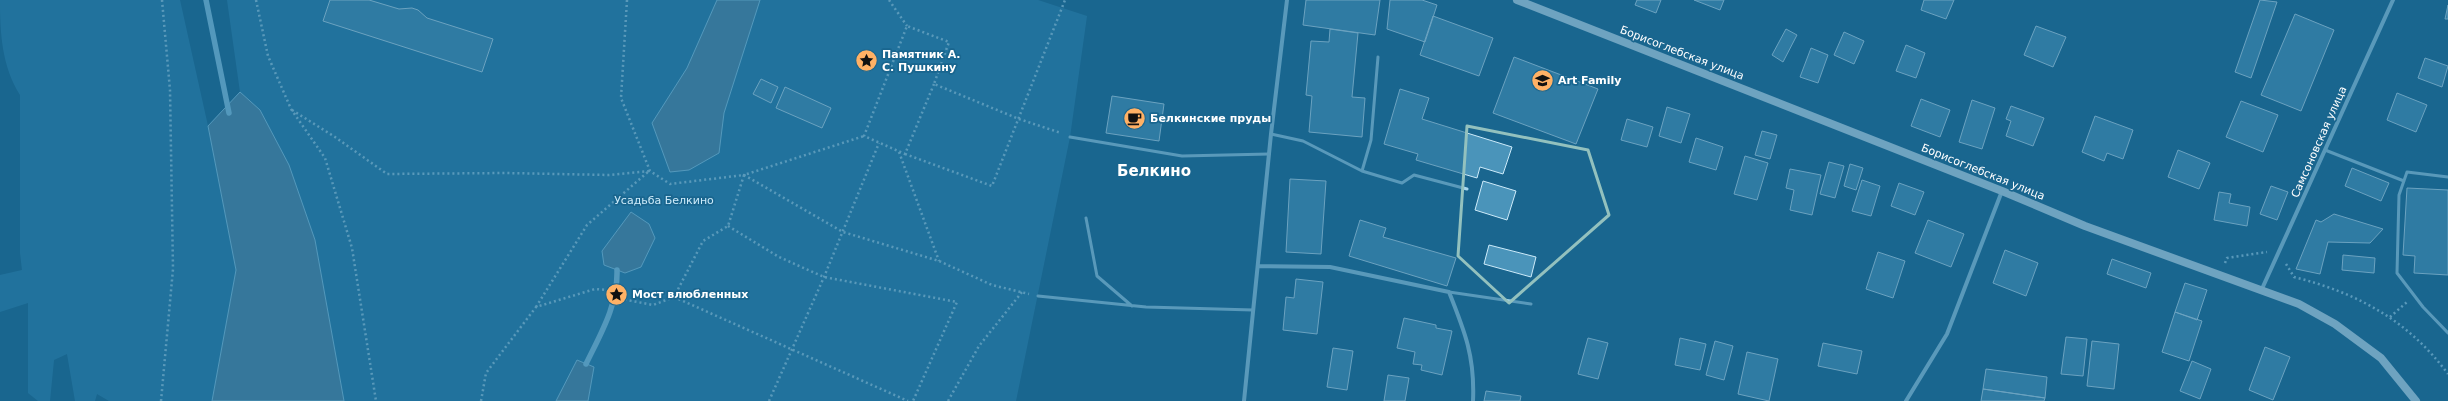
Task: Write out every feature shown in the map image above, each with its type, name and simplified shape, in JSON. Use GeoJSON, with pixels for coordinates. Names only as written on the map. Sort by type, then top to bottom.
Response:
{"type":"FeatureCollection","features":[{"type":"Feature","properties":{"kind":"street"},"geometry":{"type":"LineString","coordinates":[[1244,401],[1271,134],[1287,0]]}},
{"type":"Feature","properties":{"kind":"street","name":"Борисоглебская улица"},"geometry":{"type":"LineString","coordinates":[[1517,0],[2002,191],[2085,226],[2299,304],[2335,324],[2380,358],[2394,372],[2416,401]]}},
{"type":"Feature","properties":{"kind":"street","name":"Самсоновская улица"},"geometry":{"type":"LineString","coordinates":[[2260,291],[2279,253],[2392,0]]}},
{"type":"Feature","properties":{"kind":"street"},"geometry":{"type":"LineString","coordinates":[[1906,401],[1947,334],[2002,191]]}},
{"type":"Feature","properties":{"kind":"street"},"geometry":{"type":"LineString","coordinates":[[1258,266],[1330,267],[1449,292],[1468,341],[1474,379],[1473,401]]}},
{"type":"Feature","properties":{"kind":"lane"},"geometry":{"type":"LineString","coordinates":[[1362,171],[1371,140],[1378,57]]}},
{"type":"Feature","properties":{"kind":"lane"},"geometry":{"type":"LineString","coordinates":[[1271,134],[1303,141],[1362,171],[1402,183],[1414,175],[1467,189]]}},
{"type":"Feature","properties":{"kind":"lane"},"geometry":{"type":"LineString","coordinates":[[1070,137],[1182,156],[1269,154]]}},
{"type":"Feature","properties":{"kind":"lane"},"geometry":{"type":"LineString","coordinates":[[2325,150],[2404,181]]}},
{"type":"Feature","properties":{"kind":"lane"},"geometry":{"type":"LineString","coordinates":[[2448,177],[2407,172],[2399,195],[2397,273],[2423,306],[2448,333]]}},
{"type":"Feature","properties":{"kind":"lane"},"geometry":{"type":"LineString","coordinates":[[1086,218],[1097,276],[1132,306]]}},
{"type":"Feature","properties":{"kind":"lane"},"geometry":{"type":"LineString","coordinates":[[1449,292],[1531,304]]}},
{"type":"Feature","properties":{"kind":"lane"},"geometry":{"type":"LineString","coordinates":[[1038,296],[1132,306],[1253,310]]}},
{"type":"Feature","properties":{"kind":"path"},"geometry":{"type":"LineString","coordinates":[[161,401],[173,269],[170,90],[162,0]]}},
{"type":"Feature","properties":{"kind":"path"},"geometry":{"type":"LineString","coordinates":[[256,0],[268,56],[291,109],[325,158],[352,248],[376,401]]}},
{"type":"Feature","properties":{"kind":"path"},"geometry":{"type":"LineString","coordinates":[[627,0],[621,98],[650,171],[670,184],[744,175],[864,136],[899,152],[992,186],[1065,0]]}},
{"type":"Feature","properties":{"kind":"path"},"geometry":{"type":"LineString","coordinates":[[889,0],[907,26],[949,42],[934,84],[905,154]]}},
{"type":"Feature","properties":{"kind":"path"},"geometry":{"type":"LineString","coordinates":[[864,136],[907,26]]}},
{"type":"Feature","properties":{"kind":"path"},"geometry":{"type":"LineString","coordinates":[[934,84],[1019,119],[1070,137]]}},
{"type":"Feature","properties":{"kind":"path"},"geometry":{"type":"LineString","coordinates":[[291,109],[335,137],[387,174],[505,173],[609,175],[650,171]]}},
{"type":"Feature","properties":{"kind":"path"},"geometry":{"type":"LineString","coordinates":[[769,401],[824,277],[879,143]]}},
{"type":"Feature","properties":{"kind":"path"},"geometry":{"type":"LineString","coordinates":[[899,152],[939,261]]}},
{"type":"Feature","properties":{"kind":"path"},"geometry":{"type":"LineString","coordinates":[[481,401],[486,373],[536,307],[587,225],[650,171]]}},
{"type":"Feature","properties":{"kind":"path"},"geometry":{"type":"LineString","coordinates":[[536,307],[595,289],[607,290],[627,300],[653,306],[674,297],[703,241],[728,226],[744,175]]}},
{"type":"Feature","properties":{"kind":"path"},"geometry":{"type":"LineString","coordinates":[[744,175],[843,232],[939,261],[992,285],[1038,296]]}},
{"type":"Feature","properties":{"kind":"path"},"geometry":{"type":"LineString","coordinates":[[728,226],[779,256],[824,277],[957,302],[913,401]]}},
{"type":"Feature","properties":{"kind":"path"},"geometry":{"type":"LineString","coordinates":[[2220,275],[2227,258],[2263,252],[2279,253],[2294,277],[2329,286],[2372,305],[2404,327],[2448,374]]}},
{"type":"Feature","properties":{"kind":"path"},"geometry":{"type":"LineString","coordinates":[[948,401],[979,346],[1022,292]]}},
{"type":"Feature","properties":{"kind":"path"},"geometry":{"type":"LineString","coordinates":[[674,297],[908,401]]}},
{"type":"Feature","properties":{"kind":"path"},"geometry":{"type":"LineString","coordinates":[[2390,317],[2401,308]]}},
{"type":"Feature","properties":{"kind":"highlighted area"},"geometry":{"type":"Polygon","coordinates":[[[1467,126],[1588,150],[1609,215],[1509,303],[1458,256],[1467,126]]]}},
{"type":"Feature","properties":{"kind":"green space"},"geometry":{"type":"Polygon","coordinates":[[[0,0],[180,0],[208,126],[236,270],[212,401],[109,401],[97,394],[95,401],[75,401],[67,354],[54,360],[50,401],[38,401],[28,393],[28,303],[0,312],[0,275],[22,270],[20,253],[20,95],[9,73],[3,49],[0,0]]]}},
{"type":"Feature","properties":{"kind":"green space","name":"Усадьба Белкино"},"geometry":{"type":"Polygon","coordinates":[[[227,0],[1038,0],[1087,16],[1070,137],[1016,401],[344,401],[315,240],[260,110],[240,92],[227,0]]]}},
{"type":"Feature","properties":{"kind":"shaded area"},"geometry":{"type":"Polygon","coordinates":[[[717,0],[760,0],[724,113],[719,153],[689,170],[670,172],[652,123],[687,68],[717,0]]]}},
{"type":"Feature","properties":{"kind":"shaded area"},"geometry":{"type":"Polygon","coordinates":[[[240,92],[260,110],[289,165],[315,240],[344,401],[212,401],[236,270],[208,126],[240,92]]]}},
{"type":"Feature","properties":{"kind":"shaded area"},"geometry":{"type":"Polygon","coordinates":[[[631,212],[649,224],[655,238],[641,267],[625,273],[604,265],[602,251],[631,212]]]}},
{"type":"Feature","properties":{"kind":"shaded area"},"geometry":{"type":"Polygon","coordinates":[[[577,360],[594,367],[588,401],[556,401],[577,360]]]}},
{"type":"Feature","properties":{"kind":"building"},"geometry":{"type":"Polygon","coordinates":[[[330,0],[369,0],[399,9],[412,8],[418,10],[427,18],[493,39],[482,72],[323,21],[330,0]]]}},
{"type":"Feature","properties":{"kind":"building"},"geometry":{"type":"Polygon","coordinates":[[[1306,0],[1380,0],[1375,35],[1303,25],[1306,0]]]}},
{"type":"Feature","properties":{"kind":"building"},"geometry":{"type":"Polygon","coordinates":[[[1390,0],[1422,0],[1437,5],[1425,42],[1387,29],[1390,0]]]}},
{"type":"Feature","properties":{"kind":"building"},"geometry":{"type":"Polygon","coordinates":[[[1637,0],[1661,0],[1656,13],[1635,5],[1637,0]]]}},
{"type":"Feature","properties":{"kind":"building"},"geometry":{"type":"Polygon","coordinates":[[[1694,0],[1724,0],[1720,10],[1694,0]]]}},
{"type":"Feature","properties":{"kind":"building"},"geometry":{"type":"Polygon","coordinates":[[[1924,0],[1954,0],[1946,19],[1921,10],[1924,0]]]}},
{"type":"Feature","properties":{"kind":"building"},"geometry":{"type":"Polygon","coordinates":[[[2260,0],[2277,2],[2251,78],[2235,72],[2260,0]]]}},
{"type":"Feature","properties":{"kind":"building"},"geometry":{"type":"Polygon","coordinates":[[[2448,5],[2448,19],[2445,19],[2448,5]]]}},
{"type":"Feature","properties":{"kind":"building"},"geometry":{"type":"Polygon","coordinates":[[[2295,14],[2334,30],[2301,111],[2261,95],[2295,14]]]}},
{"type":"Feature","properties":{"kind":"building"},"geometry":{"type":"Polygon","coordinates":[[[1433,16],[1493,38],[1479,76],[1420,55],[1433,16]]]}},
{"type":"Feature","properties":{"kind":"building"},"geometry":{"type":"Polygon","coordinates":[[[2036,26],[2066,37],[2053,67],[2024,55],[2036,26]]]}},
{"type":"Feature","properties":{"kind":"building"},"geometry":{"type":"Polygon","coordinates":[[[1330,29],[1358,33],[1352,97],[1365,98],[1362,137],[1309,132],[1312,96],[1306,95],[1311,41],[1329,42],[1330,29]]]}},
{"type":"Feature","properties":{"kind":"building"},"geometry":{"type":"Polygon","coordinates":[[[1786,29],[1797,35],[1783,62],[1772,55],[1786,29]]]}},
{"type":"Feature","properties":{"kind":"building"},"geometry":{"type":"Polygon","coordinates":[[[1844,32],[1864,41],[1854,64],[1834,55],[1844,32]]]}},
{"type":"Feature","properties":{"kind":"building"},"geometry":{"type":"Polygon","coordinates":[[[1906,45],[1925,53],[1916,78],[1896,71],[1906,45]]]}},
{"type":"Feature","properties":{"kind":"building"},"geometry":{"type":"Polygon","coordinates":[[[1811,48],[1828,55],[1818,83],[1800,77],[1811,48]]]}},
{"type":"Feature","properties":{"kind":"building"},"geometry":{"type":"Polygon","coordinates":[[[1514,57],[1598,89],[1576,144],[1493,113],[1514,57]]]}},
{"type":"Feature","properties":{"kind":"building"},"geometry":{"type":"Polygon","coordinates":[[[2425,58],[2448,66],[2442,87],[2418,78],[2425,58]]]}},
{"type":"Feature","properties":{"kind":"building"},"geometry":{"type":"Polygon","coordinates":[[[761,79],[778,87],[771,103],[753,94],[761,79]]]}},
{"type":"Feature","properties":{"kind":"building"},"geometry":{"type":"Polygon","coordinates":[[[785,87],[831,108],[822,128],[776,108],[785,87]]]}},
{"type":"Feature","properties":{"kind":"building"},"geometry":{"type":"Polygon","coordinates":[[[1400,89],[1429,98],[1422,119],[1512,147],[1503,174],[1480,167],[1477,178],[1416,160],[1418,154],[1384,144],[1400,89]]]}},
{"type":"Feature","properties":{"kind":"building"},"geometry":{"type":"Polygon","coordinates":[[[2397,93],[2427,105],[2416,132],[2387,120],[2397,93]]]}},
{"type":"Feature","properties":{"kind":"building","name":"Белкинские пруды"},"geometry":{"type":"Polygon","coordinates":[[[1112,96],[1164,104],[1159,141],[1106,133],[1112,96]]]}},
{"type":"Feature","properties":{"kind":"building"},"geometry":{"type":"Polygon","coordinates":[[[1921,99],[1950,110],[1940,137],[1911,126],[1921,99]]]}},
{"type":"Feature","properties":{"kind":"building"},"geometry":{"type":"Polygon","coordinates":[[[1972,100],[1995,108],[1982,149],[1959,142],[1972,100]]]}},
{"type":"Feature","properties":{"kind":"building"},"geometry":{"type":"Polygon","coordinates":[[[2241,101],[2278,115],[2263,152],[2226,137],[2241,101]]]}},
{"type":"Feature","properties":{"kind":"building"},"geometry":{"type":"Polygon","coordinates":[[[2011,106],[2044,118],[2033,146],[2006,136],[2011,121],[2006,119],[2011,106]]]}},
{"type":"Feature","properties":{"kind":"building"},"geometry":{"type":"Polygon","coordinates":[[[1667,107],[1690,114],[1681,143],[1659,136],[1667,107]]]}},
{"type":"Feature","properties":{"kind":"building"},"geometry":{"type":"Polygon","coordinates":[[[2095,116],[2133,130],[2123,159],[2107,153],[2104,161],[2082,152],[2095,116]]]}},
{"type":"Feature","properties":{"kind":"building"},"geometry":{"type":"Polygon","coordinates":[[[1627,119],[1653,127],[1647,147],[1621,140],[1627,119]]]}},
{"type":"Feature","properties":{"kind":"building"},"geometry":{"type":"Polygon","coordinates":[[[1762,131],[1777,135],[1770,159],[1755,155],[1762,131]]]}},
{"type":"Feature","properties":{"kind":"building"},"geometry":{"type":"Polygon","coordinates":[[[1696,138],[1723,147],[1716,170],[1689,162],[1696,138]]]}},
{"type":"Feature","properties":{"kind":"building"},"geometry":{"type":"Polygon","coordinates":[[[2178,150],[2210,163],[2199,189],[2168,177],[2178,150]]]}},
{"type":"Feature","properties":{"kind":"building"},"geometry":{"type":"Polygon","coordinates":[[[1745,156],[1768,163],[1757,200],[1734,194],[1745,156]]]}},
{"type":"Feature","properties":{"kind":"building"},"geometry":{"type":"Polygon","coordinates":[[[1829,162],[1844,166],[1835,198],[1820,194],[1829,162]]]}},
{"type":"Feature","properties":{"kind":"building"},"geometry":{"type":"Polygon","coordinates":[[[1850,164],[1863,168],[1856,190],[1844,186],[1850,164]]]}},
{"type":"Feature","properties":{"kind":"building"},"geometry":{"type":"Polygon","coordinates":[[[2352,168],[2389,183],[2381,201],[2345,186],[2352,168]]]}},
{"type":"Feature","properties":{"kind":"building"},"geometry":{"type":"Polygon","coordinates":[[[1790,169],[1821,175],[1812,215],[1790,210],[1794,190],[1786,188],[1790,169]]]}},
{"type":"Feature","properties":{"kind":"building"},"geometry":{"type":"Polygon","coordinates":[[[1290,179],[1326,181],[1321,254],[1286,252],[1290,179]]]}},
{"type":"Feature","properties":{"kind":"building"},"geometry":{"type":"Polygon","coordinates":[[[1862,180],[1880,186],[1871,216],[1852,211],[1862,180]]]}},
{"type":"Feature","properties":{"kind":"building"},"geometry":{"type":"Polygon","coordinates":[[[1483,181],[1516,191],[1507,220],[1475,210],[1483,181]]]}},
{"type":"Feature","properties":{"kind":"building"},"geometry":{"type":"Polygon","coordinates":[[[1899,183],[1924,192],[1915,215],[1891,206],[1899,183]]]}},
{"type":"Feature","properties":{"kind":"building"},"geometry":{"type":"Polygon","coordinates":[[[2271,186],[2288,192],[2277,220],[2260,214],[2271,186]]]}},
{"type":"Feature","properties":{"kind":"building"},"geometry":{"type":"Polygon","coordinates":[[[2407,188],[2448,190],[2448,275],[2414,273],[2415,256],[2403,255],[2407,188]]]}},
{"type":"Feature","properties":{"kind":"building"},"geometry":{"type":"Polygon","coordinates":[[[2219,192],[2231,194],[2229,203],[2250,207],[2247,226],[2214,220],[2219,192]]]}},
{"type":"Feature","properties":{"kind":"building"},"geometry":{"type":"Polygon","coordinates":[[[2334,214],[2383,229],[2370,243],[2328,242],[2320,274],[2296,269],[2316,220],[2321,222],[2334,214]]]}},
{"type":"Feature","properties":{"kind":"building"},"geometry":{"type":"Polygon","coordinates":[[[1360,220],[1386,228],[1383,237],[1456,258],[1447,286],[1349,256],[1360,220]]]}},
{"type":"Feature","properties":{"kind":"building"},"geometry":{"type":"Polygon","coordinates":[[[1928,220],[1964,234],[1951,267],[1915,253],[1928,220]]]}},
{"type":"Feature","properties":{"kind":"building"},"geometry":{"type":"Polygon","coordinates":[[[1489,245],[1536,257],[1531,277],[1484,264],[1489,245]]]}},
{"type":"Feature","properties":{"kind":"building"},"geometry":{"type":"Polygon","coordinates":[[[2005,250],[2038,263],[2026,296],[1993,283],[2005,250]]]}},
{"type":"Feature","properties":{"kind":"building"},"geometry":{"type":"Polygon","coordinates":[[[1878,252],[1905,261],[1893,298],[1866,289],[1878,252]]]}},
{"type":"Feature","properties":{"kind":"building"},"geometry":{"type":"Polygon","coordinates":[[[2343,255],[2375,258],[2374,273],[2342,270],[2343,255]]]}},
{"type":"Feature","properties":{"kind":"building"},"geometry":{"type":"Polygon","coordinates":[[[2112,259],[2151,273],[2146,288],[2107,274],[2112,259]]]}},
{"type":"Feature","properties":{"kind":"building"},"geometry":{"type":"Polygon","coordinates":[[[1296,279],[1323,282],[1317,334],[1283,330],[1286,297],[1294,298],[1296,279]]]}},
{"type":"Feature","properties":{"kind":"building"},"geometry":{"type":"Polygon","coordinates":[[[2185,283],[2207,290],[2197,320],[2175,312],[2185,283]]]}},
{"type":"Feature","properties":{"kind":"building"},"geometry":{"type":"Polygon","coordinates":[[[2175,312],[2202,321],[2189,361],[2162,352],[2175,312]]]}},
{"type":"Feature","properties":{"kind":"building"},"geometry":{"type":"Polygon","coordinates":[[[1404,318],[1436,325],[1436,328],[1452,331],[1442,375],[1421,370],[1422,365],[1413,364],[1415,352],[1397,348],[1404,318]]]}},
{"type":"Feature","properties":{"kind":"building"},"geometry":{"type":"Polygon","coordinates":[[[2066,337],[2087,339],[2083,376],[2061,374],[2066,337]]]}},
{"type":"Feature","properties":{"kind":"building"},"geometry":{"type":"Polygon","coordinates":[[[1588,338],[1608,343],[1598,379],[1578,374],[1588,338]]]}},
{"type":"Feature","properties":{"kind":"building"},"geometry":{"type":"Polygon","coordinates":[[[1680,338],[1706,344],[1700,370],[1675,365],[1680,338]]]}},
{"type":"Feature","properties":{"kind":"building"},"geometry":{"type":"Polygon","coordinates":[[[1715,341],[1733,346],[1724,380],[1706,375],[1715,341]]]}},
{"type":"Feature","properties":{"kind":"building"},"geometry":{"type":"Polygon","coordinates":[[[2092,341],[2119,344],[2114,389],[2087,386],[2092,341]]]}},
{"type":"Feature","properties":{"kind":"building"},"geometry":{"type":"Polygon","coordinates":[[[1823,343],[1862,351],[1857,374],[1818,366],[1823,343]]]}},
{"type":"Feature","properties":{"kind":"building"},"geometry":{"type":"Polygon","coordinates":[[[2265,347],[2290,357],[2273,400],[2249,390],[2265,347]]]}},
{"type":"Feature","properties":{"kind":"building"},"geometry":{"type":"Polygon","coordinates":[[[1333,348],[1353,351],[1347,390],[1327,387],[1333,348]]]}},
{"type":"Feature","properties":{"kind":"building"},"geometry":{"type":"Polygon","coordinates":[[[1747,352],[1778,359],[1769,401],[1738,394],[1747,352]]]}},
{"type":"Feature","properties":{"kind":"building"},"geometry":{"type":"Polygon","coordinates":[[[2192,361],[2211,369],[2200,399],[2180,391],[2192,361]]]}},
{"type":"Feature","properties":{"kind":"building"},"geometry":{"type":"Polygon","coordinates":[[[1986,369],[2047,377],[2045,398],[1983,389],[1986,369]]]}},
{"type":"Feature","properties":{"kind":"building"},"geometry":{"type":"Polygon","coordinates":[[[1388,375],[1409,378],[1405,401],[1384,401],[1388,375]]]}},
{"type":"Feature","properties":{"kind":"building"},"geometry":{"type":"Polygon","coordinates":[[[1983,389],[2045,398],[2044,401],[1981,401],[1983,389]]]}},
{"type":"Feature","properties":{"kind":"building"},"geometry":{"type":"Polygon","coordinates":[[[1486,391],[1521,396],[1520,401],[1484,401],[1486,391]]]}},
{"type":"Feature","properties":{"kind":"waterway"},"geometry":{"type":"LineString","coordinates":[[206,0],[229,113]]}},
{"type":"Feature","properties":{"kind":"waterway"},"geometry":{"type":"LineString","coordinates":[[586,364],[603,330],[612,307],[617,283],[617,270]]}},
{"type":"Feature","properties":{"kind":"place","name":"Памятник А. С. Пушкину"},"geometry":{"type":"Point","coordinates":[867,60]}},
{"type":"Feature","properties":{"kind":"place","name":"Art Family"},"geometry":{"type":"Point","coordinates":[1542,80]}},
{"type":"Feature","properties":{"kind":"place","name":"Белкинские пруды"},"geometry":{"type":"Point","coordinates":[1135,118]}},
{"type":"Feature","properties":{"kind":"place","name":"Мост влюбленных"},"geometry":{"type":"Point","coordinates":[616,294]}},
{"type":"Feature","properties":{"kind":"district","name":"Белкино"},"geometry":{"type":"Point","coordinates":[1154,171]}}]}
